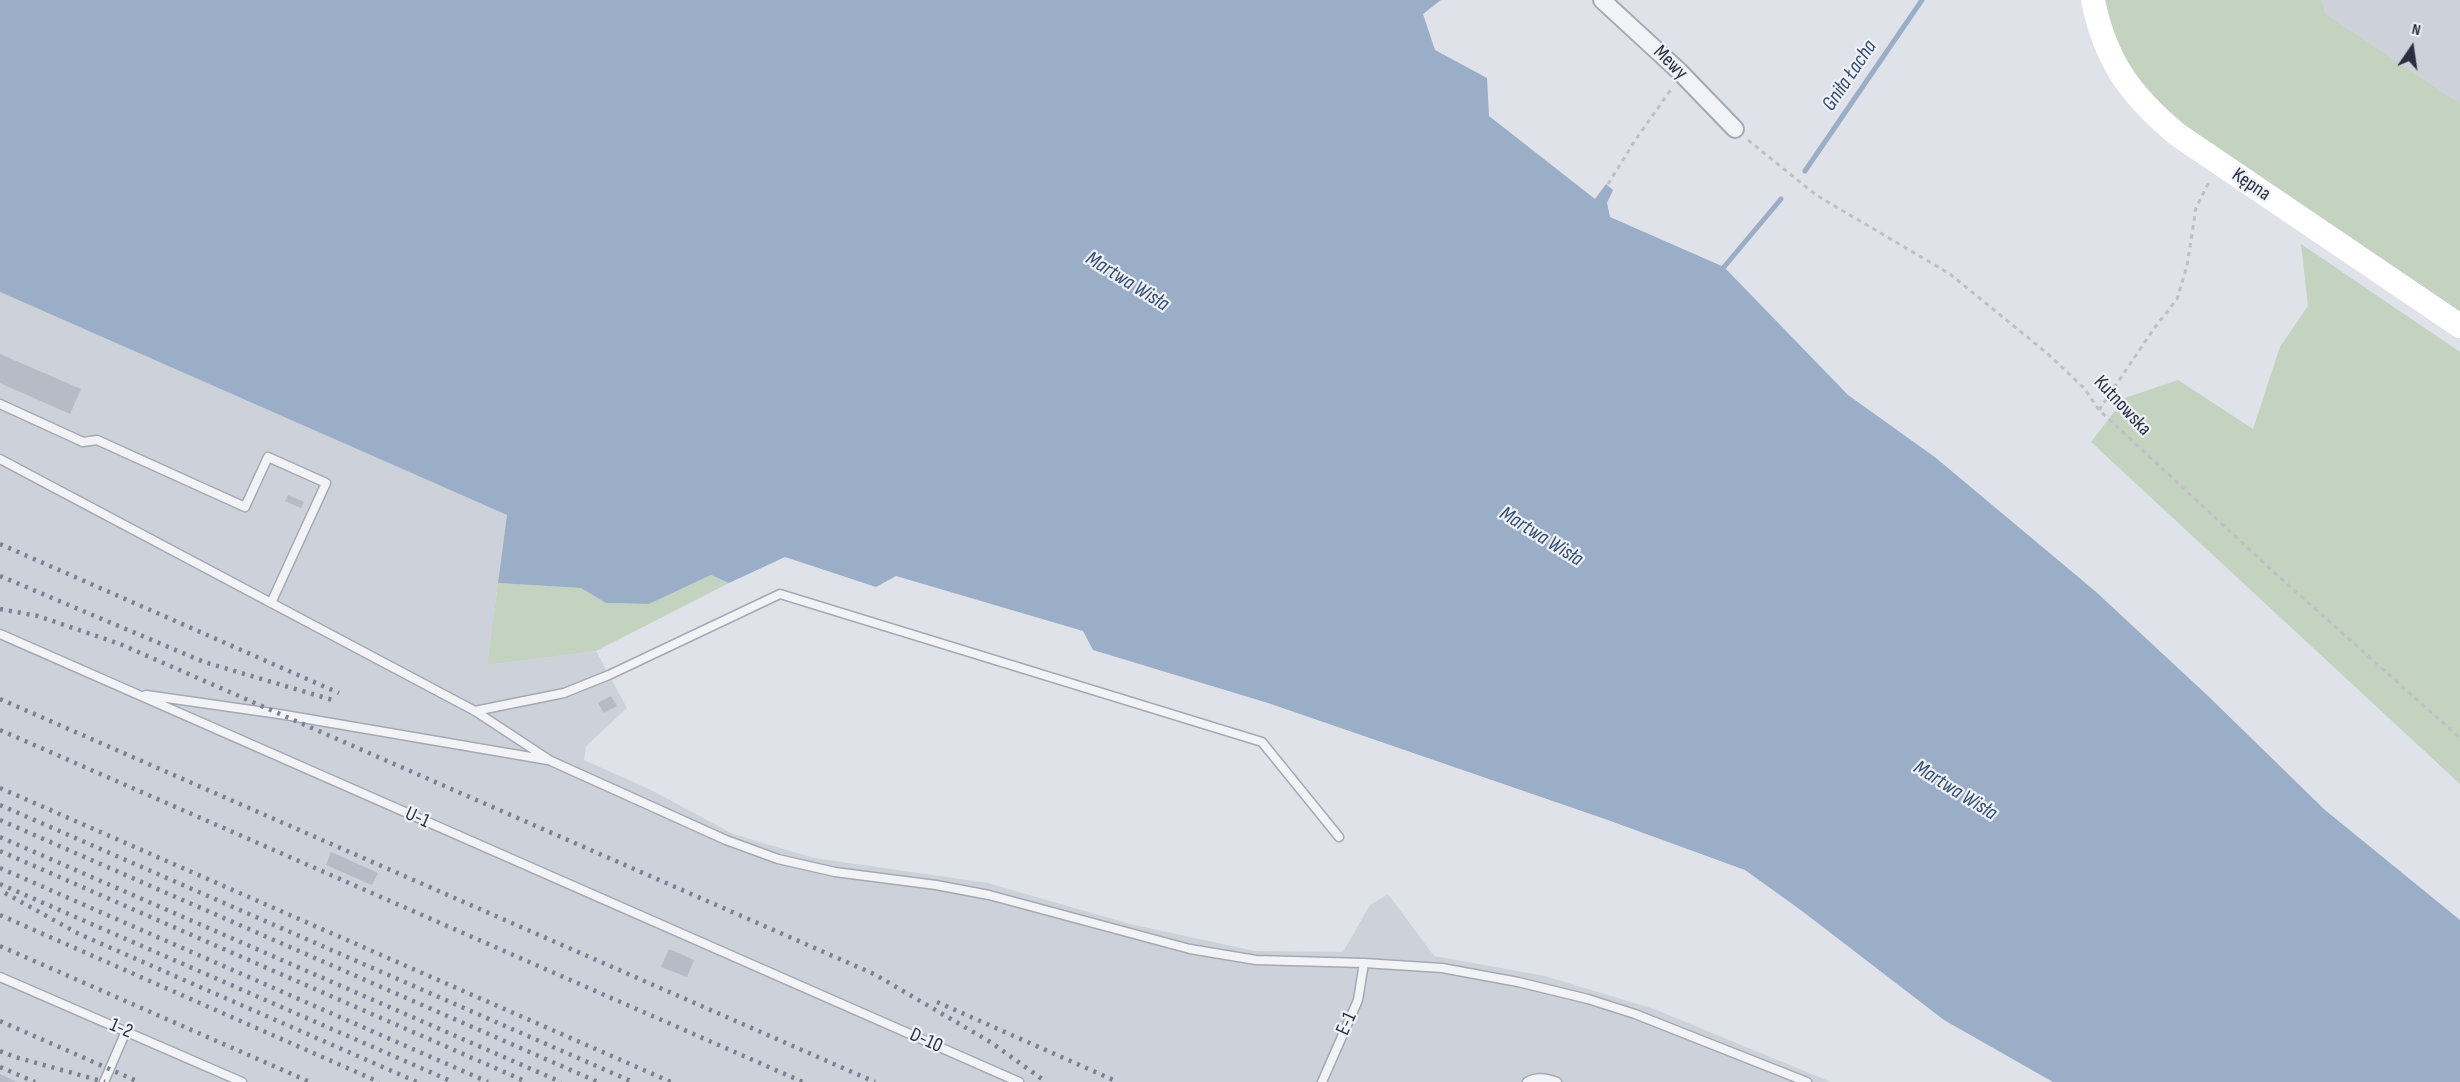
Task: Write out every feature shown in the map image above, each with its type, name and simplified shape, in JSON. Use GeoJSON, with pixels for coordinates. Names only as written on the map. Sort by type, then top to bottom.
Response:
{"type":"FeatureCollection","features":[{"type":"Feature","properties":{"kind":"street","name":"Mewy"},"geometry":{"type":"LineString","coordinates":[[1602,0],[1682,74],[1735,129]]}},
{"type":"Feature","properties":{"kind":"street","name":"Kępna"},"geometry":{"type":"LineString","coordinates":[[2093,0],[2104,42],[2114,63],[2131,90],[2156,117],[2218,163],[2460,326]]}},
{"type":"Feature","properties":{"kind":"lane"},"geometry":{"type":"LineString","coordinates":[[0,404],[83,442],[98,440],[245,507],[268,457],[326,483],[271,603]]}},
{"type":"Feature","properties":{"kind":"lane"},"geometry":{"type":"LineString","coordinates":[[0,459],[475,711],[551,761],[726,840],[778,859],[835,872],[936,885],[989,896],[1190,949],[1256,960],[1442,968],[1518,982],[1588,999],[1676,1029],[1807,1082]]}},
{"type":"Feature","properties":{"kind":"lane"},"geometry":{"type":"LineString","coordinates":[[475,711],[564,693],[609,675],[780,594],[1262,742],[1339,837]]}},
{"type":"Feature","properties":{"kind":"lane","name":"U-1"},"geometry":{"type":"LineString","coordinates":[[0,634],[834,1001]]}},
{"type":"Feature","properties":{"kind":"lane"},"geometry":{"type":"LineString","coordinates":[[134,694],[279,714],[551,761]]}},
{"type":"Feature","properties":{"kind":"lane","name":"E-1"},"geometry":{"type":"LineString","coordinates":[[1322,1082],[1358,1000],[1364,963]]}},
{"type":"Feature","properties":{"kind":"lane","name":"1-2"},"geometry":{"type":"LineString","coordinates":[[0,977],[242,1082]]}},
{"type":"Feature","properties":{"kind":"lane","name":"D-10"},"geometry":{"type":"LineString","coordinates":[[834,1001],[1019,1082]]}},
{"type":"Feature","properties":{"kind":"lane"},"geometry":{"type":"LineString","coordinates":[[104,1082],[126,1031]]}},
{"type":"Feature","properties":{"kind":"lane"},"geometry":{"type":"LineString","coordinates":[[1527,1082],[1532,1079],[1553,1080]]}},
{"type":"Feature","properties":{"kind":"path"},"geometry":{"type":"LineString","coordinates":[[1608,184],[1636,139],[1682,74]]}},
{"type":"Feature","properties":{"kind":"path","name":"Kutnowska"},"geometry":{"type":"LineString","coordinates":[[1735,129],[1816,195],[1950,274],[2048,354],[2084,388],[2099,410],[2276,574],[2460,738]]}},
{"type":"Feature","properties":{"kind":"path"},"geometry":{"type":"LineString","coordinates":[[2099,410],[2153,330],[2177,299],[2187,266],[2196,208],[2218,163]]}},
{"type":"Feature","properties":{"kind":"shaded area"},"geometry":{"type":"Polygon","coordinates":[[[2322,0],[2460,0],[2460,104],[2325,13],[2322,0]]]}},
{"type":"Feature","properties":{"kind":"shaded area"},"geometry":{"type":"Polygon","coordinates":[[[0,292],[507,515],[487,665],[596,651],[627,708],[586,746],[584,760],[651,790],[733,834],[814,858],[988,883],[1130,924],[1255,951],[1343,952],[1370,905],[1388,894],[1434,956],[1545,976],[1654,1009],[1831,1082],[0,1082],[0,292]]]}},
{"type":"Feature","properties":{"kind":"green space"},"geometry":{"type":"Polygon","coordinates":[[[2104,0],[2322,0],[2325,13],[2460,104],[2460,315],[2212,148],[2148,95],[2125,61],[2112,30],[2104,0]]]}},
{"type":"Feature","properties":{"kind":"green space"},"geometry":{"type":"Polygon","coordinates":[[[2301,244],[2460,352],[2460,784],[2091,442],[2125,398],[2178,380],[2253,429],[2280,347],[2308,306],[2301,244]]]}},
{"type":"Feature","properties":{"kind":"green space"},"geometry":{"type":"Polygon","coordinates":[[[711,575],[729,583],[596,651],[487,665],[498,583],[581,588],[606,603],[649,604],[711,575]]]}},
{"type":"Feature","properties":{"kind":"water","name":"Martwa Wisła"},"geometry":{"type":"Polygon","coordinates":[[[0,0],[1441,0],[1423,14],[1435,50],[1487,78],[1489,116],[1595,199],[1606,184],[1613,190],[1607,203],[1610,217],[1724,267],[1848,395],[1936,458],[2095,591],[2207,695],[2325,810],[2460,920],[2460,1082],[2053,1082],[1944,1020],[1745,870],[1605,819],[1268,703],[1093,650],[1083,631],[896,576],[876,587],[785,557],[729,583],[711,575],[649,604],[606,603],[581,588],[498,583],[507,515],[0,292],[0,0]]]}},
{"type":"Feature","properties":{"kind":"building"},"geometry":{"type":"Polygon","coordinates":[[[0,354],[81,389],[70,414],[0,383],[0,354]]]}},
{"type":"Feature","properties":{"kind":"building"},"geometry":{"type":"Polygon","coordinates":[[[288,495],[304,502],[301,508],[285,501],[288,495]]]}},
{"type":"Feature","properties":{"kind":"building"},"geometry":{"type":"Polygon","coordinates":[[[611,696],[617,706],[604,713],[598,703],[611,696]]]}},
{"type":"Feature","properties":{"kind":"building"},"geometry":{"type":"Polygon","coordinates":[[[331,852],[378,873],[372,885],[326,865],[331,852]]]}},
{"type":"Feature","properties":{"kind":"building"},"geometry":{"type":"Polygon","coordinates":[[[669,949],[694,960],[687,977],[661,967],[669,949]]]}},
{"type":"Feature","properties":{"kind":"building"},"geometry":{"type":"Polygon","coordinates":[[[0,1074],[17,1082],[0,1082],[0,1074]]]}},
{"type":"Feature","properties":{"kind":"waterway","name":"Gniła Łacha"},"geometry":{"type":"LineString","coordinates":[[1805,171],[1922,0]]}},
{"type":"Feature","properties":{"kind":"waterway","name":"Gniła Łacha"},"geometry":{"type":"LineString","coordinates":[[1724,267],[1781,199]]}},
{"type":"Feature","properties":{"kind":"railway"},"geometry":{"type":"LineString","coordinates":[[0,544],[339,693]]}},
{"type":"Feature","properties":{"kind":"railway"},"geometry":{"type":"LineString","coordinates":[[0,576],[204,662],[336,701]]}},
{"type":"Feature","properties":{"kind":"railway"},"geometry":{"type":"LineString","coordinates":[[0,609],[38,616],[120,644],[874,974],[992,1043],[1046,1082]]}},
{"type":"Feature","properties":{"kind":"railway"},"geometry":{"type":"LineString","coordinates":[[0,699],[875,1082]]}},
{"type":"Feature","properties":{"kind":"railway"},"geometry":{"type":"LineString","coordinates":[[0,730],[803,1082]]}},
{"type":"Feature","properties":{"kind":"railway"},"geometry":{"type":"LineString","coordinates":[[0,788],[671,1082]]}},
{"type":"Feature","properties":{"kind":"railway"},"geometry":{"type":"LineString","coordinates":[[0,805],[633,1082]]}},
{"type":"Feature","properties":{"kind":"railway"},"geometry":{"type":"LineString","coordinates":[[0,820],[598,1082]]}},
{"type":"Feature","properties":{"kind":"railway"},"geometry":{"type":"LineString","coordinates":[[0,837],[561,1082]]}},
{"type":"Feature","properties":{"kind":"railway"},"geometry":{"type":"LineString","coordinates":[[0,851],[527,1082]]}},
{"type":"Feature","properties":{"kind":"railway"},"geometry":{"type":"LineString","coordinates":[[0,868],[488,1082]]}},
{"type":"Feature","properties":{"kind":"railway"},"geometry":{"type":"LineString","coordinates":[[0,884],[453,1082]]}},
{"type":"Feature","properties":{"kind":"railway"},"geometry":{"type":"LineString","coordinates":[[5,893],[79,934],[417,1082]]}},
{"type":"Feature","properties":{"kind":"railway"},"geometry":{"type":"LineString","coordinates":[[0,915],[379,1082]]}},
{"type":"Feature","properties":{"kind":"railway"},"geometry":{"type":"LineString","coordinates":[[0,946],[310,1082]]}},
{"type":"Feature","properties":{"kind":"railway"},"geometry":{"type":"LineString","coordinates":[[937,1002],[1118,1082]]}},
{"type":"Feature","properties":{"kind":"railway"},"geometry":{"type":"LineString","coordinates":[[0,1021],[139,1082]]}},
{"type":"Feature","properties":{"kind":"railway"},"geometry":{"type":"LineString","coordinates":[[0,1051],[105,1082]]}},
{"type":"Feature","properties":{"kind":"railway"},"geometry":{"type":"LineString","coordinates":[[0,1067],[35,1082]]}}]}
